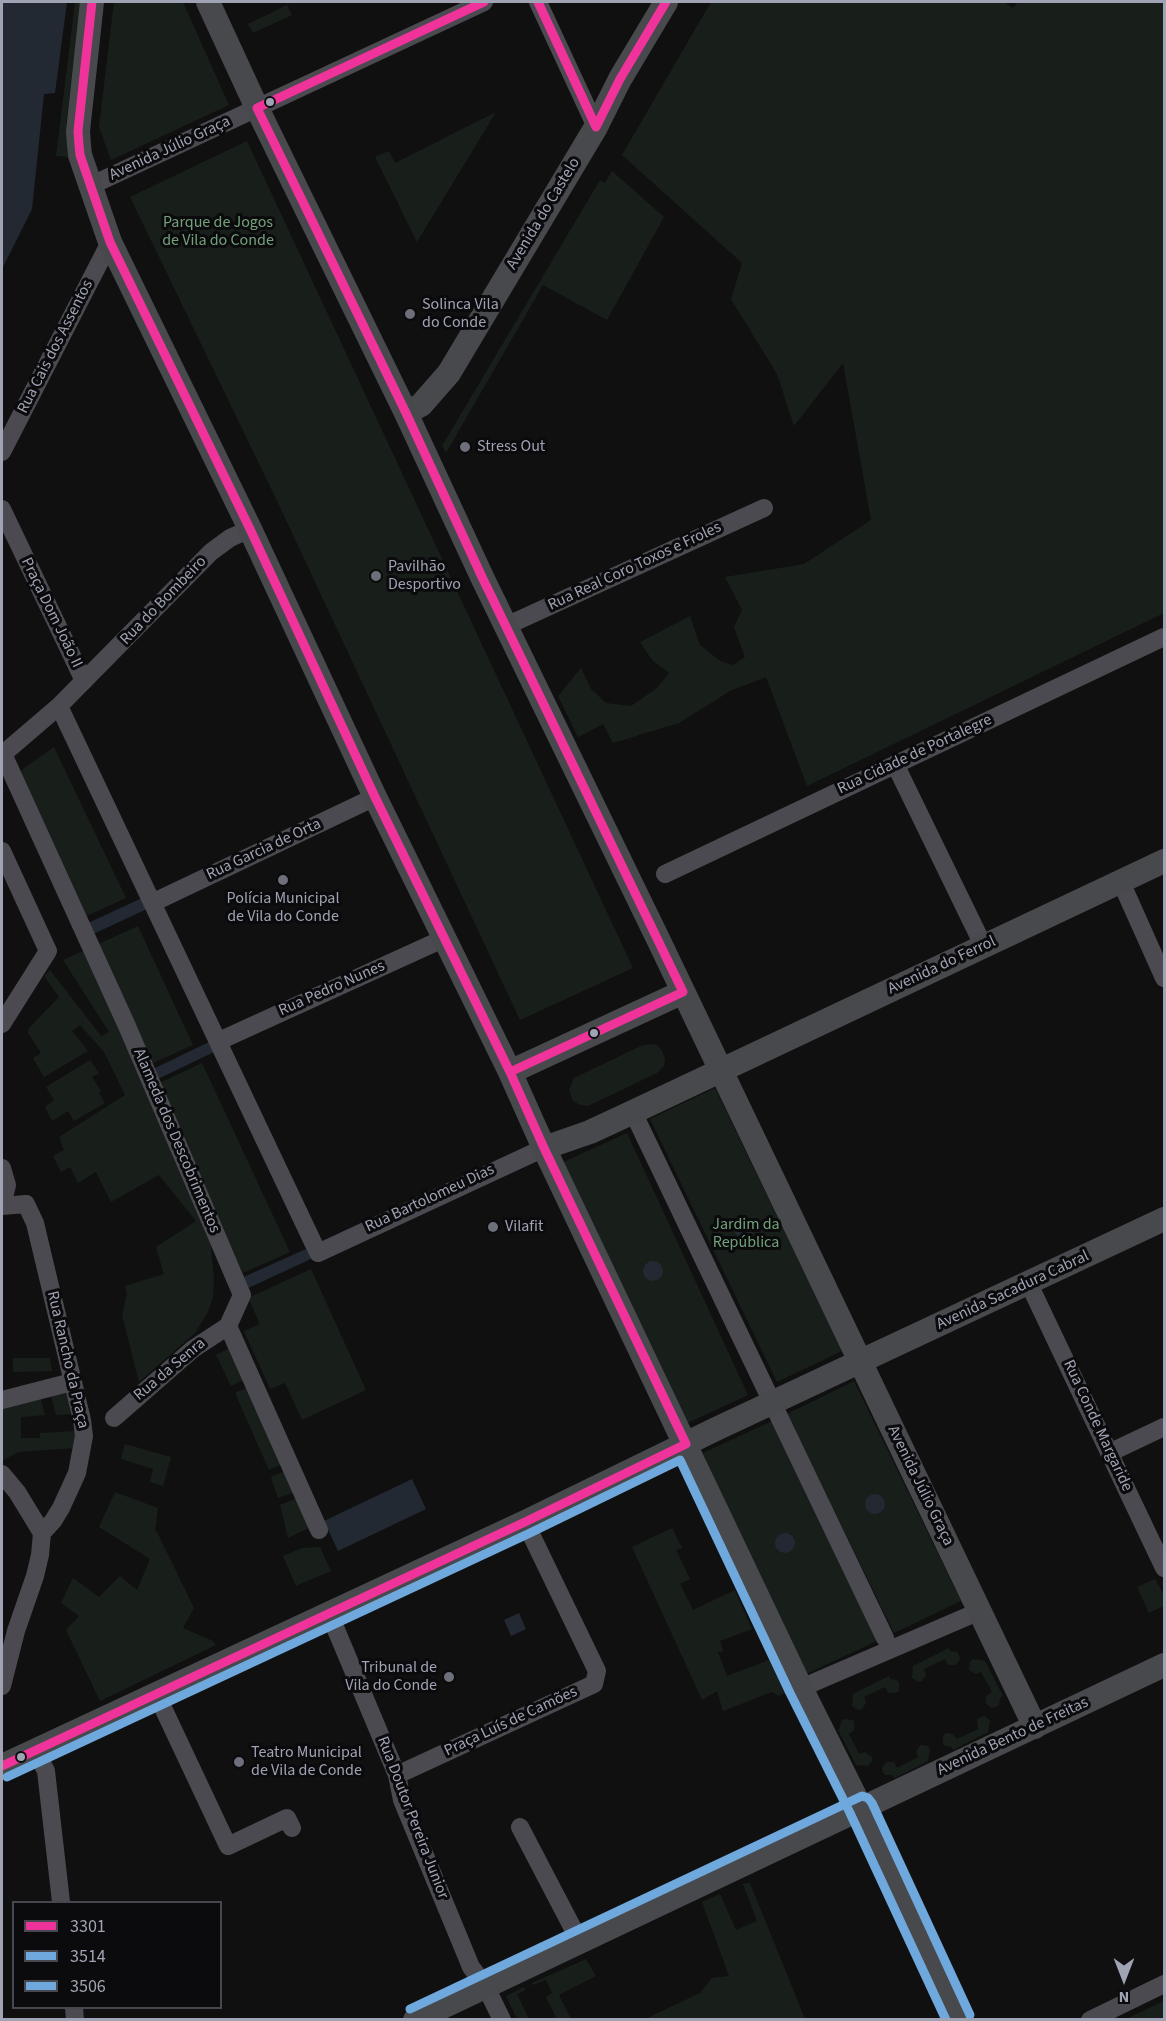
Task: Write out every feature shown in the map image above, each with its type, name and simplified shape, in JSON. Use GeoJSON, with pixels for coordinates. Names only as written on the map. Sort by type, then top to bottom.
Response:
{"type":"FeatureCollection","features":[{"type":"Feature","properties":{"kind":"street"},"geometry":{"type":"LineString","coordinates":[[92,2],[78,131],[80,155],[92,186]]}},
{"type":"Feature","properties":{"kind":"street","name":"Avenida Júlio Graça"},"geometry":{"type":"LineString","coordinates":[[208,2],[1035,1727]]}},
{"type":"Feature","properties":{"kind":"street"},"geometry":{"type":"LineString","coordinates":[[257,108],[484,2]]}},
{"type":"Feature","properties":{"kind":"street"},"geometry":{"type":"LineString","coordinates":[[538,2],[596,127]]}},
{"type":"Feature","properties":{"kind":"street","name":"Avenida do Castelo"},"geometry":{"type":"LineString","coordinates":[[406,413],[421,405],[449,373],[596,127],[620,79],[666,2]]}},
{"type":"Feature","properties":{"kind":"street","name":"Avenida Júlio Graça"},"geometry":{"type":"LineString","coordinates":[[257,108],[92,186],[110,242],[250,529],[375,797],[510,1072],[801,1688],[861,1808],[959,2019]]}},
{"type":"Feature","properties":{"kind":"street","name":"Rua Cais dos Assentos"},"geometry":{"type":"LineString","coordinates":[[2,452],[110,242]]}},
{"type":"Feature","properties":{"kind":"street","name":"Rua Real Coro Toxos e Froles"},"geometry":{"type":"LineString","coordinates":[[506,626],[764,508]]}},
{"type":"Feature","properties":{"kind":"street","name":"Praça Dom João II"},"geometry":{"type":"LineString","coordinates":[[2,509],[84,681],[59,706],[2,754]]}},
{"type":"Feature","properties":{"kind":"street","name":"Rua do Bombeiro"},"geometry":{"type":"LineString","coordinates":[[84,681],[211,552],[230,538],[250,529]]}},
{"type":"Feature","properties":{"kind":"street","name":"Rua Cidade de Portalegre"},"geometry":{"type":"LineString","coordinates":[[665,874],[1164,637]]}},
{"type":"Feature","properties":{"kind":"street"},"geometry":{"type":"LineString","coordinates":[[59,706],[219,1041]]}},
{"type":"Feature","properties":{"kind":"street","name":"Alameda dos Descobrimentos"},"geometry":{"type":"LineString","coordinates":[[2,754],[128,1026],[242,1295],[228,1326]]}},
{"type":"Feature","properties":{"kind":"street"},"geometry":{"type":"LineString","coordinates":[[895,764],[984,947]]}},
{"type":"Feature","properties":{"kind":"street","name":"Rua Garcia de Orta"},"geometry":{"type":"LineString","coordinates":[[152,903],[375,797]]}},
{"type":"Feature","properties":{"kind":"street"},"geometry":{"type":"LineString","coordinates":[[2,850],[48,951],[2,1024]]}},
{"type":"Feature","properties":{"kind":"street","name":"Avenida do Ferrol"},"geometry":{"type":"LineString","coordinates":[[720,1071],[1164,861]]}},
{"type":"Feature","properties":{"kind":"street"},"geometry":{"type":"LineString","coordinates":[[1120,882],[1164,978]]}},
{"type":"Feature","properties":{"kind":"street","name":"Rua Pedro Nunes"},"geometry":{"type":"LineString","coordinates":[[219,1041],[445,938]]}},
{"type":"Feature","properties":{"kind":"street"},"geometry":{"type":"LineString","coordinates":[[510,1072],[683,992]]}},
{"type":"Feature","properties":{"kind":"street","name":"Rua Bartolomeu Dias"},"geometry":{"type":"LineString","coordinates":[[219,1041],[251,1115],[318,1253],[544,1148]]}},
{"type":"Feature","properties":{"kind":"street"},"geometry":{"type":"LineString","coordinates":[[544,1148],[591,1132],[720,1071]]}},
{"type":"Feature","properties":{"kind":"street"},"geometry":{"type":"LineString","coordinates":[[633,1112],[885,1638]]}},
{"type":"Feature","properties":{"kind":"street"},"geometry":{"type":"LineString","coordinates":[[2,1168],[7,1185],[2,1205]]}},
{"type":"Feature","properties":{"kind":"street","name":"Rua Rancho da Praça"},"geometry":{"type":"LineString","coordinates":[[2,1205],[26,1204],[35,1222],[82,1419],[84,1436],[76,1473],[61,1508],[42,1533]]}},
{"type":"Feature","properties":{"kind":"street","name":"Avenida Sacadura Cabral"},"geometry":{"type":"LineString","coordinates":[[861,1362],[1164,1219]]}},
{"type":"Feature","properties":{"kind":"street","name":"Rua Conde Margaride"},"geometry":{"type":"LineString","coordinates":[[1029,1284],[1164,1569]]}},
{"type":"Feature","properties":{"kind":"street"},"geometry":{"type":"LineString","coordinates":[[228,1326],[319,1530]]}},
{"type":"Feature","properties":{"kind":"street","name":"Rua da Senra"},"geometry":{"type":"LineString","coordinates":[[114,1418],[193,1349],[228,1326]]}},
{"type":"Feature","properties":{"kind":"street"},"geometry":{"type":"LineString","coordinates":[[2,1766],[861,1362]]}},
{"type":"Feature","properties":{"kind":"street"},"geometry":{"type":"LineString","coordinates":[[2,1400],[72,1382]]}},
{"type":"Feature","properties":{"kind":"street"},"geometry":{"type":"LineString","coordinates":[[1109,1453],[1164,1427]]}},
{"type":"Feature","properties":{"kind":"street"},"geometry":{"type":"LineString","coordinates":[[2,1474],[17,1492],[42,1533],[35,1576],[16,1631],[2,1686]]}},
{"type":"Feature","properties":{"kind":"street","name":"Praça Luís de Camões"},"geometry":{"type":"LineString","coordinates":[[397,1775],[594,1684],[597,1671],[525,1522]]}},
{"type":"Feature","properties":{"kind":"street"},"geometry":{"type":"LineString","coordinates":[[801,1688],[980,1611]]}},
{"type":"Feature","properties":{"kind":"street","name":"Rua Doutor Pereira Junior"},"geometry":{"type":"LineString","coordinates":[[329,1613],[397,1775],[402,1800],[471,1967],[486,1987],[502,2019]]}},
{"type":"Feature","properties":{"kind":"street","name":"Avenida Bento de Freitas"},"geometry":{"type":"LineString","coordinates":[[415,2019],[1164,1665]]}},
{"type":"Feature","properties":{"kind":"street"},"geometry":{"type":"LineString","coordinates":[[156,1694],[228,1846],[287,1818],[292,1828]]}},
{"type":"Feature","properties":{"kind":"street"},"geometry":{"type":"LineString","coordinates":[[35,1750],[46,1771],[61,1901]]}},
{"type":"Feature","properties":{"kind":"street"},"geometry":{"type":"LineString","coordinates":[[520,1827],[580,1942]]}},
{"type":"Feature","properties":{"kind":"street"},"geometry":{"type":"LineString","coordinates":[[1090,2019],[1164,1984]]}},
{"type":"Feature","properties":{"kind":"green space"},"geometry":{"type":"Polygon","coordinates":[[[75,2],[81,2],[66,123],[68,157],[56,156],[75,2]]]}},
{"type":"Feature","properties":{"kind":"green space"},"geometry":{"type":"Polygon","coordinates":[[[114,2],[183,2],[229,105],[111,160],[99,127],[114,2]]]}},
{"type":"Feature","properties":{"kind":"green space"},"geometry":{"type":"Polygon","coordinates":[[[711,2],[1004,2],[1013,8],[1018,2],[1164,2],[1164,613],[807,786],[766,677],[730,691],[679,723],[613,743],[603,724],[578,737],[558,696],[581,668],[591,689],[606,703],[631,706],[657,688],[669,673],[652,660],[640,642],[690,616],[700,645],[720,661],[733,665],[745,657],[734,627],[742,610],[725,577],[804,564],[871,520],[843,363],[794,426],[777,374],[731,299],[742,263],[622,155],[711,2]]]}},
{"type":"Feature","properties":{"kind":"green space"},"geometry":{"type":"Polygon","coordinates":[[[287,5],[292,15],[253,33],[248,24],[287,5]]]}},
{"type":"Feature","properties":{"kind":"green space"},"geometry":{"type":"Polygon","coordinates":[[[496,112],[417,242],[375,157],[389,151],[395,163],[496,112]]]}},
{"type":"Feature","properties":{"kind":"green space","name":"Parque de Jogos de Vila do Conde"},"geometry":{"type":"Polygon","coordinates":[[[247,141],[633,968],[520,1020],[279,505],[130,197],[247,141]]]}},
{"type":"Feature","properties":{"kind":"green space"},"geometry":{"type":"Polygon","coordinates":[[[612,171],[664,217],[607,320],[543,285],[446,453],[442,446],[600,180],[605,183],[612,171]]]}},
{"type":"Feature","properties":{"kind":"green space"},"geometry":{"type":"Polygon","coordinates":[[[54,747],[126,898],[82,918],[16,774],[54,747]]]}},
{"type":"Feature","properties":{"kind":"green space"},"geometry":{"type":"Polygon","coordinates":[[[138,926],[193,1045],[151,1064],[96,945],[138,926]]]}},
{"type":"Feature","properties":{"kind":"green space"},"geometry":{"type":"Polygon","coordinates":[[[87,949],[210,1239],[214,1279],[213,1297],[208,1312],[195,1333],[139,1382],[122,1315],[127,1294],[125,1286],[164,1274],[156,1247],[196,1221],[159,1175],[111,1202],[96,1172],[78,1183],[70,1167],[61,1172],[53,1156],[64,1150],[59,1137],[125,1095],[104,1052],[80,1025],[72,1031],[88,1051],[44,1077],[33,1058],[41,1053],[28,1033],[29,1028],[59,997],[44,976],[50,970],[101,1036],[109,1032],[63,960],[87,949]]]}},
{"type":"Feature","properties":{"kind":"green space"},"geometry":{"type":"Polygon","coordinates":[[[657,1045],[665,1059],[664,1066],[657,1073],[588,1106],[573,1101],[569,1090],[574,1078],[641,1046],[657,1045]]]}},
{"type":"Feature","properties":{"kind":"green space"},"geometry":{"type":"Polygon","coordinates":[[[90,1060],[99,1073],[92,1077],[105,1103],[74,1121],[68,1111],[52,1121],[45,1107],[54,1100],[46,1087],[90,1060]]]}},
{"type":"Feature","properties":{"kind":"green space"},"geometry":{"type":"Polygon","coordinates":[[[202,1063],[290,1252],[243,1273],[155,1085],[202,1063]]]}},
{"type":"Feature","properties":{"kind":"green space","name":"Jardim da República"},"geometry":{"type":"Polygon","coordinates":[[[715,1088],[842,1351],[777,1382],[650,1119],[715,1088]]]}},
{"type":"Feature","properties":{"kind":"green space","name":"Jardim da República"},"geometry":{"type":"Polygon","coordinates":[[[627,1133],[748,1395],[681,1426],[559,1164],[627,1133]]]}},
{"type":"Feature","properties":{"kind":"green space"},"geometry":{"type":"Polygon","coordinates":[[[311,1269],[366,1390],[302,1420],[285,1383],[270,1389],[244,1331],[260,1324],[248,1298],[311,1269]]]}},
{"type":"Feature","properties":{"kind":"green space"},"geometry":{"type":"Polygon","coordinates":[[[230,1348],[245,1379],[231,1386],[216,1355],[230,1348]]]}},
{"type":"Feature","properties":{"kind":"green space"},"geometry":{"type":"Polygon","coordinates":[[[13,1358],[50,1358],[52,1371],[13,1372],[13,1358]]]}},
{"type":"Feature","properties":{"kind":"green space"},"geometry":{"type":"Polygon","coordinates":[[[854,1381],[961,1601],[894,1633],[787,1414],[854,1381]]]}},
{"type":"Feature","properties":{"kind":"green space"},"geometry":{"type":"Polygon","coordinates":[[[249,1387],[283,1464],[269,1470],[235,1393],[249,1387]]]}},
{"type":"Feature","properties":{"kind":"green space"},"geometry":{"type":"Polygon","coordinates":[[[68,1389],[74,1414],[56,1415],[50,1393],[68,1389]]]}},
{"type":"Feature","properties":{"kind":"green space"},"geometry":{"type":"Polygon","coordinates":[[[40,1396],[45,1415],[21,1417],[21,1438],[40,1438],[40,1433],[75,1431],[75,1448],[18,1452],[2,1461],[2,1406],[40,1396]]]}},
{"type":"Feature","properties":{"kind":"green space"},"geometry":{"type":"Polygon","coordinates":[[[772,1421],[877,1641],[804,1675],[703,1453],[772,1421]]]}},
{"type":"Feature","properties":{"kind":"green space"},"geometry":{"type":"Polygon","coordinates":[[[125,1444],[171,1457],[163,1486],[150,1482],[153,1469],[121,1459],[125,1444]]]}},
{"type":"Feature","properties":{"kind":"green space"},"geometry":{"type":"Polygon","coordinates":[[[287,1470],[297,1491],[278,1498],[271,1477],[287,1470]]]}},
{"type":"Feature","properties":{"kind":"green space"},"geometry":{"type":"Polygon","coordinates":[[[115,1492],[158,1508],[155,1531],[194,1608],[183,1628],[213,1641],[216,1645],[100,1701],[66,1630],[79,1616],[61,1603],[73,1578],[99,1597],[120,1576],[137,1590],[150,1559],[99,1527],[115,1492]]]}},
{"type":"Feature","properties":{"kind":"green space"},"geometry":{"type":"Polygon","coordinates":[[[300,1497],[313,1526],[288,1538],[280,1505],[300,1497]]]}},
{"type":"Feature","properties":{"kind":"green space"},"geometry":{"type":"Polygon","coordinates":[[[672,1528],[682,1548],[676,1550],[690,1579],[680,1584],[693,1610],[735,1590],[752,1629],[720,1641],[723,1651],[718,1652],[727,1676],[769,1660],[786,1693],[778,1696],[772,1692],[723,1711],[717,1691],[702,1700],[632,1547],[672,1528]]]}},
{"type":"Feature","properties":{"kind":"green space"},"geometry":{"type":"Polygon","coordinates":[[[320,1547],[331,1571],[296,1586],[283,1556],[302,1548],[320,1547]]]}},
{"type":"Feature","properties":{"kind":"green space"},"geometry":{"type":"Polygon","coordinates":[[[1155,1579],[1164,1595],[1164,1606],[1149,1613],[1137,1587],[1155,1579]]]}},
{"type":"Feature","properties":{"kind":"green space"},"geometry":{"type":"Polygon","coordinates":[[[949,1648],[950,1651],[957,1652],[959,1655],[960,1659],[956,1665],[948,1665],[945,1659],[924,1669],[926,1675],[922,1681],[918,1682],[912,1678],[913,1666],[949,1648]]]}},
{"type":"Feature","properties":{"kind":"green space"},"geometry":{"type":"Polygon","coordinates":[[[973,1659],[985,1661],[1003,1696],[996,1707],[992,1708],[986,1704],[986,1696],[992,1692],[981,1672],[976,1674],[969,1670],[973,1659]]]}},
{"type":"Feature","properties":{"kind":"green space"},"geometry":{"type":"Polygon","coordinates":[[[889,1676],[890,1679],[897,1680],[899,1683],[899,1691],[888,1693],[885,1687],[864,1697],[866,1703],[862,1709],[858,1710],[852,1706],[853,1694],[889,1676]]]}},
{"type":"Feature","properties":{"kind":"green space"},"geometry":{"type":"Polygon","coordinates":[[[984,1716],[990,1720],[988,1732],[953,1750],[952,1747],[945,1746],[943,1736],[946,1733],[953,1734],[957,1739],[978,1729],[977,1719],[984,1716]]]}},
{"type":"Feature","properties":{"kind":"green space"},"geometry":{"type":"Polygon","coordinates":[[[844,1719],[854,1722],[854,1730],[849,1734],[859,1754],[865,1752],[871,1756],[873,1760],[868,1766],[856,1765],[838,1730],[844,1719]]]}},
{"type":"Feature","properties":{"kind":"green space"},"geometry":{"type":"Polygon","coordinates":[[[920,1745],[928,1746],[930,1749],[928,1761],[894,1778],[892,1775],[885,1775],[882,1768],[886,1762],[894,1762],[897,1768],[918,1757],[916,1752],[920,1745]]]}},
{"type":"Feature","properties":{"kind":"green space"},"geometry":{"type":"Polygon","coordinates":[[[750,1883],[805,2019],[645,2019],[700,1993],[712,1978],[729,1976],[702,1902],[720,1894],[736,1930],[757,1921],[743,1884],[750,1883]]]}},
{"type":"Feature","properties":{"kind":"green space"},"geometry":{"type":"Polygon","coordinates":[[[586,1959],[596,1976],[559,1995],[571,2019],[557,2019],[546,1997],[552,1993],[546,1980],[533,1985],[532,1983],[586,1959]]]}},
{"type":"Feature","properties":{"kind":"green space"},"geometry":{"type":"Polygon","coordinates":[[[524,1987],[525,1990],[517,1994],[529,2019],[517,2019],[506,1996],[524,1987]]]}},
{"type":"Feature","properties":{"kind":"green space"},"geometry":{"type":"Polygon","coordinates":[[[1164,2001],[1164,2019],[1126,2019],[1164,2001]]]}},
{"type":"Feature","properties":{"kind":"shaded area"},"geometry":{"type":"Polygon","coordinates":[[[2,2],[67,2],[55,93],[44,94],[32,209],[2,269],[2,2]]]}},
{"type":"Feature","properties":{"kind":"shaded area"},"geometry":{"type":"Polygon","coordinates":[[[142,898],[147,909],[91,935],[86,924],[142,898]]]}},
{"type":"Feature","properties":{"kind":"shaded area"},"geometry":{"type":"Polygon","coordinates":[[[211,1041],[216,1051],[158,1079],[153,1069],[211,1041]]]}},
{"type":"Feature","properties":{"kind":"shaded area"},"geometry":{"type":"Polygon","coordinates":[[[744,1218],[751,1221],[754,1228],[751,1235],[744,1238],[737,1235],[734,1228],[737,1221],[744,1218]]]}},
{"type":"Feature","properties":{"kind":"shaded area"},"geometry":{"type":"Polygon","coordinates":[[[306,1249],[311,1259],[244,1290],[239,1279],[306,1249]]]}},
{"type":"Feature","properties":{"kind":"shaded area"},"geometry":{"type":"Polygon","coordinates":[[[653,1261],[660,1264],[663,1271],[660,1278],[653,1281],[646,1278],[643,1271],[646,1264],[653,1261]]]}},
{"type":"Feature","properties":{"kind":"shaded area"},"geometry":{"type":"Polygon","coordinates":[[[412,1479],[426,1509],[338,1551],[324,1521],[412,1479]]]}},
{"type":"Feature","properties":{"kind":"shaded area"},"geometry":{"type":"Polygon","coordinates":[[[875,1494],[882,1497],[885,1504],[882,1511],[875,1514],[868,1511],[865,1504],[868,1497],[875,1494]]]}},
{"type":"Feature","properties":{"kind":"shaded area"},"geometry":{"type":"Polygon","coordinates":[[[785,1533],[792,1536],[795,1543],[792,1550],[785,1553],[778,1550],[775,1543],[778,1536],[785,1533]]]}},
{"type":"Feature","properties":{"kind":"shaded area"},"geometry":{"type":"Polygon","coordinates":[[[519,1613],[526,1629],[511,1636],[504,1620],[519,1613]]]}},
{"type":"Feature","properties":{"kind":"transit line","name":"3301"},"geometry":{"type":"LineString","coordinates":[[92,2],[78,131],[79,145],[80,155],[110,242],[250,529],[375,797],[510,1072],[686,1444]]}},
{"type":"Feature","properties":{"kind":"transit line","name":"3301"},"geometry":{"type":"LineString","coordinates":[[484,2],[257,108],[406,413],[482,577],[683,992],[510,1072]]}},
{"type":"Feature","properties":{"kind":"transit line","name":"3301"},"geometry":{"type":"LineString","coordinates":[[538,2],[596,127]]}},
{"type":"Feature","properties":{"kind":"transit line","name":"3301"},"geometry":{"type":"LineString","coordinates":[[596,127],[620,79],[666,2]]}},
{"type":"Feature","properties":{"kind":"transit line","name":"3301"},"geometry":{"type":"LineString","coordinates":[[2,1766],[525,1522],[686,1444]]}},
{"type":"Feature","properties":{"kind":"transit line","name":"3514"},"geometry":{"type":"LineString","coordinates":[[7,1777],[530,1533],[680,1460],[790,1693],[850,1813],[946,2020]]}},
{"type":"Feature","properties":{"kind":"transit line","name":"3506"},"geometry":{"type":"LineString","coordinates":[[410,2009],[862,1796],[868,1798],[872,1803],[970,2015]]}},
{"type":"Feature","properties":{"kind":"place","name":"Solinca Vila do Conde"},"geometry":{"type":"Point","coordinates":[410,314]}},
{"type":"Feature","properties":{"kind":"place","name":"Stress Out"},"geometry":{"type":"Point","coordinates":[465,447]}},
{"type":"Feature","properties":{"kind":"place","name":"Pavilhão Desportivo"},"geometry":{"type":"Point","coordinates":[376,576]}},
{"type":"Feature","properties":{"kind":"place","name":"Polícia Municipal de Vila do Conde"},"geometry":{"type":"Point","coordinates":[283,880]}},
{"type":"Feature","properties":{"kind":"place","name":"Vilafit"},"geometry":{"type":"Point","coordinates":[493,1227]}},
{"type":"Feature","properties":{"kind":"place","name":"Tribunal de Vila do Conde"},"geometry":{"type":"Point","coordinates":[449,1677]}},
{"type":"Feature","properties":{"kind":"place","name":"Teatro Municipal de Vila de Conde"},"geometry":{"type":"Point","coordinates":[239,1762]}}]}
